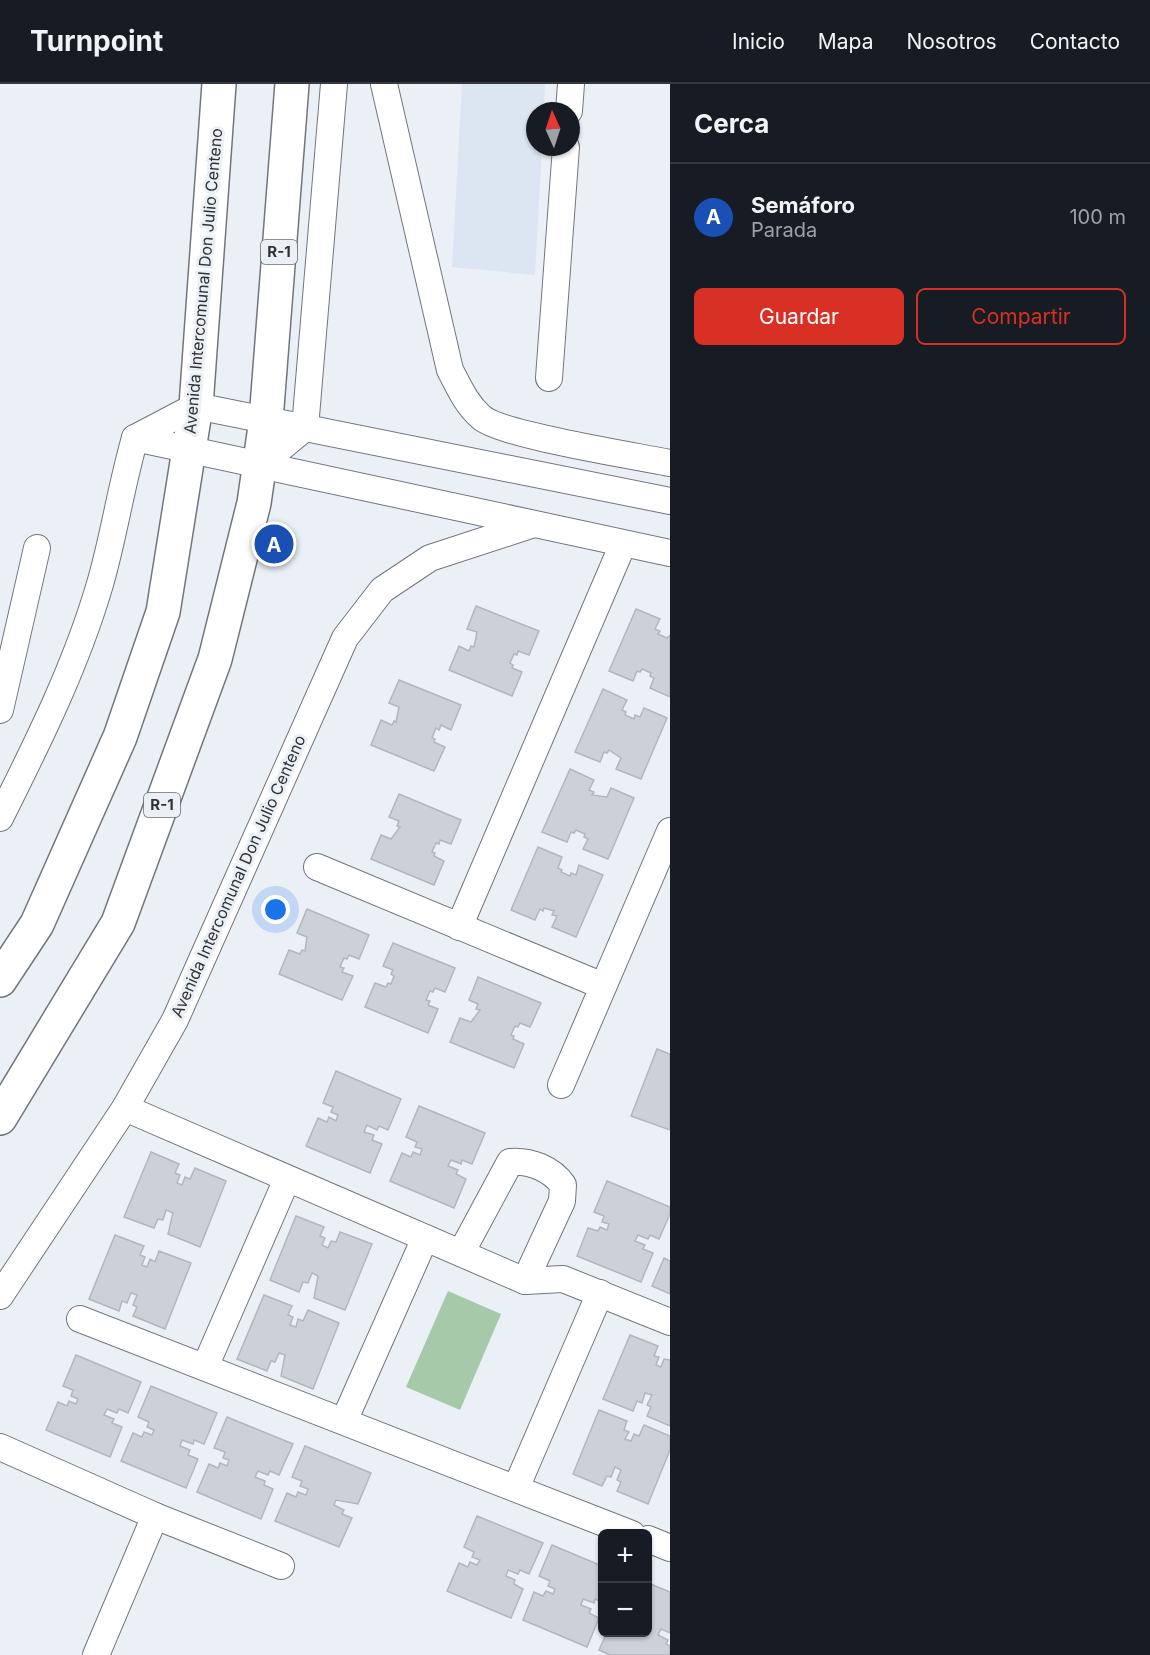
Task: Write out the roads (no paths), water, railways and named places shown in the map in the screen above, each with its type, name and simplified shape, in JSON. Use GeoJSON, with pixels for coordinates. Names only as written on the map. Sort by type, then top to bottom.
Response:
{"type":"FeatureCollection","features":[{"type":"Feature","properties":{"kind":"main road","name":"Avenida Intercomunal Don Julio Centeno"},"geometry":{"type":"LineString","coordinates":[[0,980],[37,924],[120,737],[164,612],[196,406],[219,84]]}},
{"type":"Feature","properties":{"kind":"main road","name":"R-1"},"geometry":{"type":"LineString","coordinates":[[0,1118],[118,923],[215,659],[260,465],[266,420],[292,84]]}},
{"type":"Feature","properties":{"kind":"street"},"geometry":{"type":"LineString","coordinates":[[260,465],[305,428],[334,84]]}},
{"type":"Feature","properties":{"kind":"street"},"geometry":{"type":"LineString","coordinates":[[384,84],[450,370],[465,399],[482,419],[509,430],[670,463]]}},
{"type":"Feature","properties":{"kind":"street"},"geometry":{"type":"LineString","coordinates":[[570,102],[571,84]]}},
{"type":"Feature","properties":{"kind":"street"},"geometry":{"type":"LineString","coordinates":[[549,378],[565,156]]}},
{"type":"Feature","properties":{"kind":"street"},"geometry":{"type":"LineString","coordinates":[[0,818],[59,699],[67,678],[100,584],[121,485],[135,438],[196,406],[670,501]]}},
{"type":"Feature","properties":{"kind":"street"},"geometry":{"type":"LineString","coordinates":[[135,438],[531,525],[670,553]]}},
{"type":"Feature","properties":{"kind":"street","name":"Avenida Intercomunal Don Julio Centeno"},"geometry":{"type":"LineString","coordinates":[[0,1296],[125,1108],[180,1010],[345,638],[382,590],[430,558],[531,525]]}},
{"type":"Feature","properties":{"kind":"street"},"geometry":{"type":"LineString","coordinates":[[459,927],[623,544]]}},
{"type":"Feature","properties":{"kind":"street"},"geometry":{"type":"LineString","coordinates":[[1,704],[37,548]]}},
{"type":"Feature","properties":{"kind":"street"},"geometry":{"type":"LineString","coordinates":[[561,1085],[670,831]]}},
{"type":"Feature","properties":{"kind":"street"},"geometry":{"type":"LineString","coordinates":[[317,867],[603,986]]}},
{"type":"Feature","properties":{"kind":"street"},"geometry":{"type":"LineString","coordinates":[[125,1108],[525,1281],[563,1279],[670,1322]]}},
{"type":"Feature","properties":{"kind":"street"},"geometry":{"type":"LineString","coordinates":[[461,1253],[510,1162],[523,1161],[556,1174],[563,1185],[562,1201],[525,1281]]}},
{"type":"Feature","properties":{"kind":"street"},"geometry":{"type":"LineString","coordinates":[[205,1367],[287,1179]]}},
{"type":"Feature","properties":{"kind":"street"},"geometry":{"type":"LineString","coordinates":[[344,1421],[425,1238]]}},
{"type":"Feature","properties":{"kind":"street"},"geometry":{"type":"LineString","coordinates":[[516,1488],[600,1293]]}},
{"type":"Feature","properties":{"kind":"street"},"geometry":{"type":"LineString","coordinates":[[80,1319],[622,1529]]}},
{"type":"Feature","properties":{"kind":"street"},"geometry":{"type":"LineString","coordinates":[[0,1447],[155,1516],[280,1566]]}},
{"type":"Feature","properties":{"kind":"street"},"geometry":{"type":"LineString","coordinates":[[96,1655],[155,1516]]}},
{"type":"Feature","properties":{"kind":"street"},"geometry":{"type":"LineString","coordinates":[[652,1541],[670,1548]]}},
{"type":"Feature","properties":{"kind":"place","name":"Semáforo"},"geometry":{"type":"Point","coordinates":[274,544]}}]}
